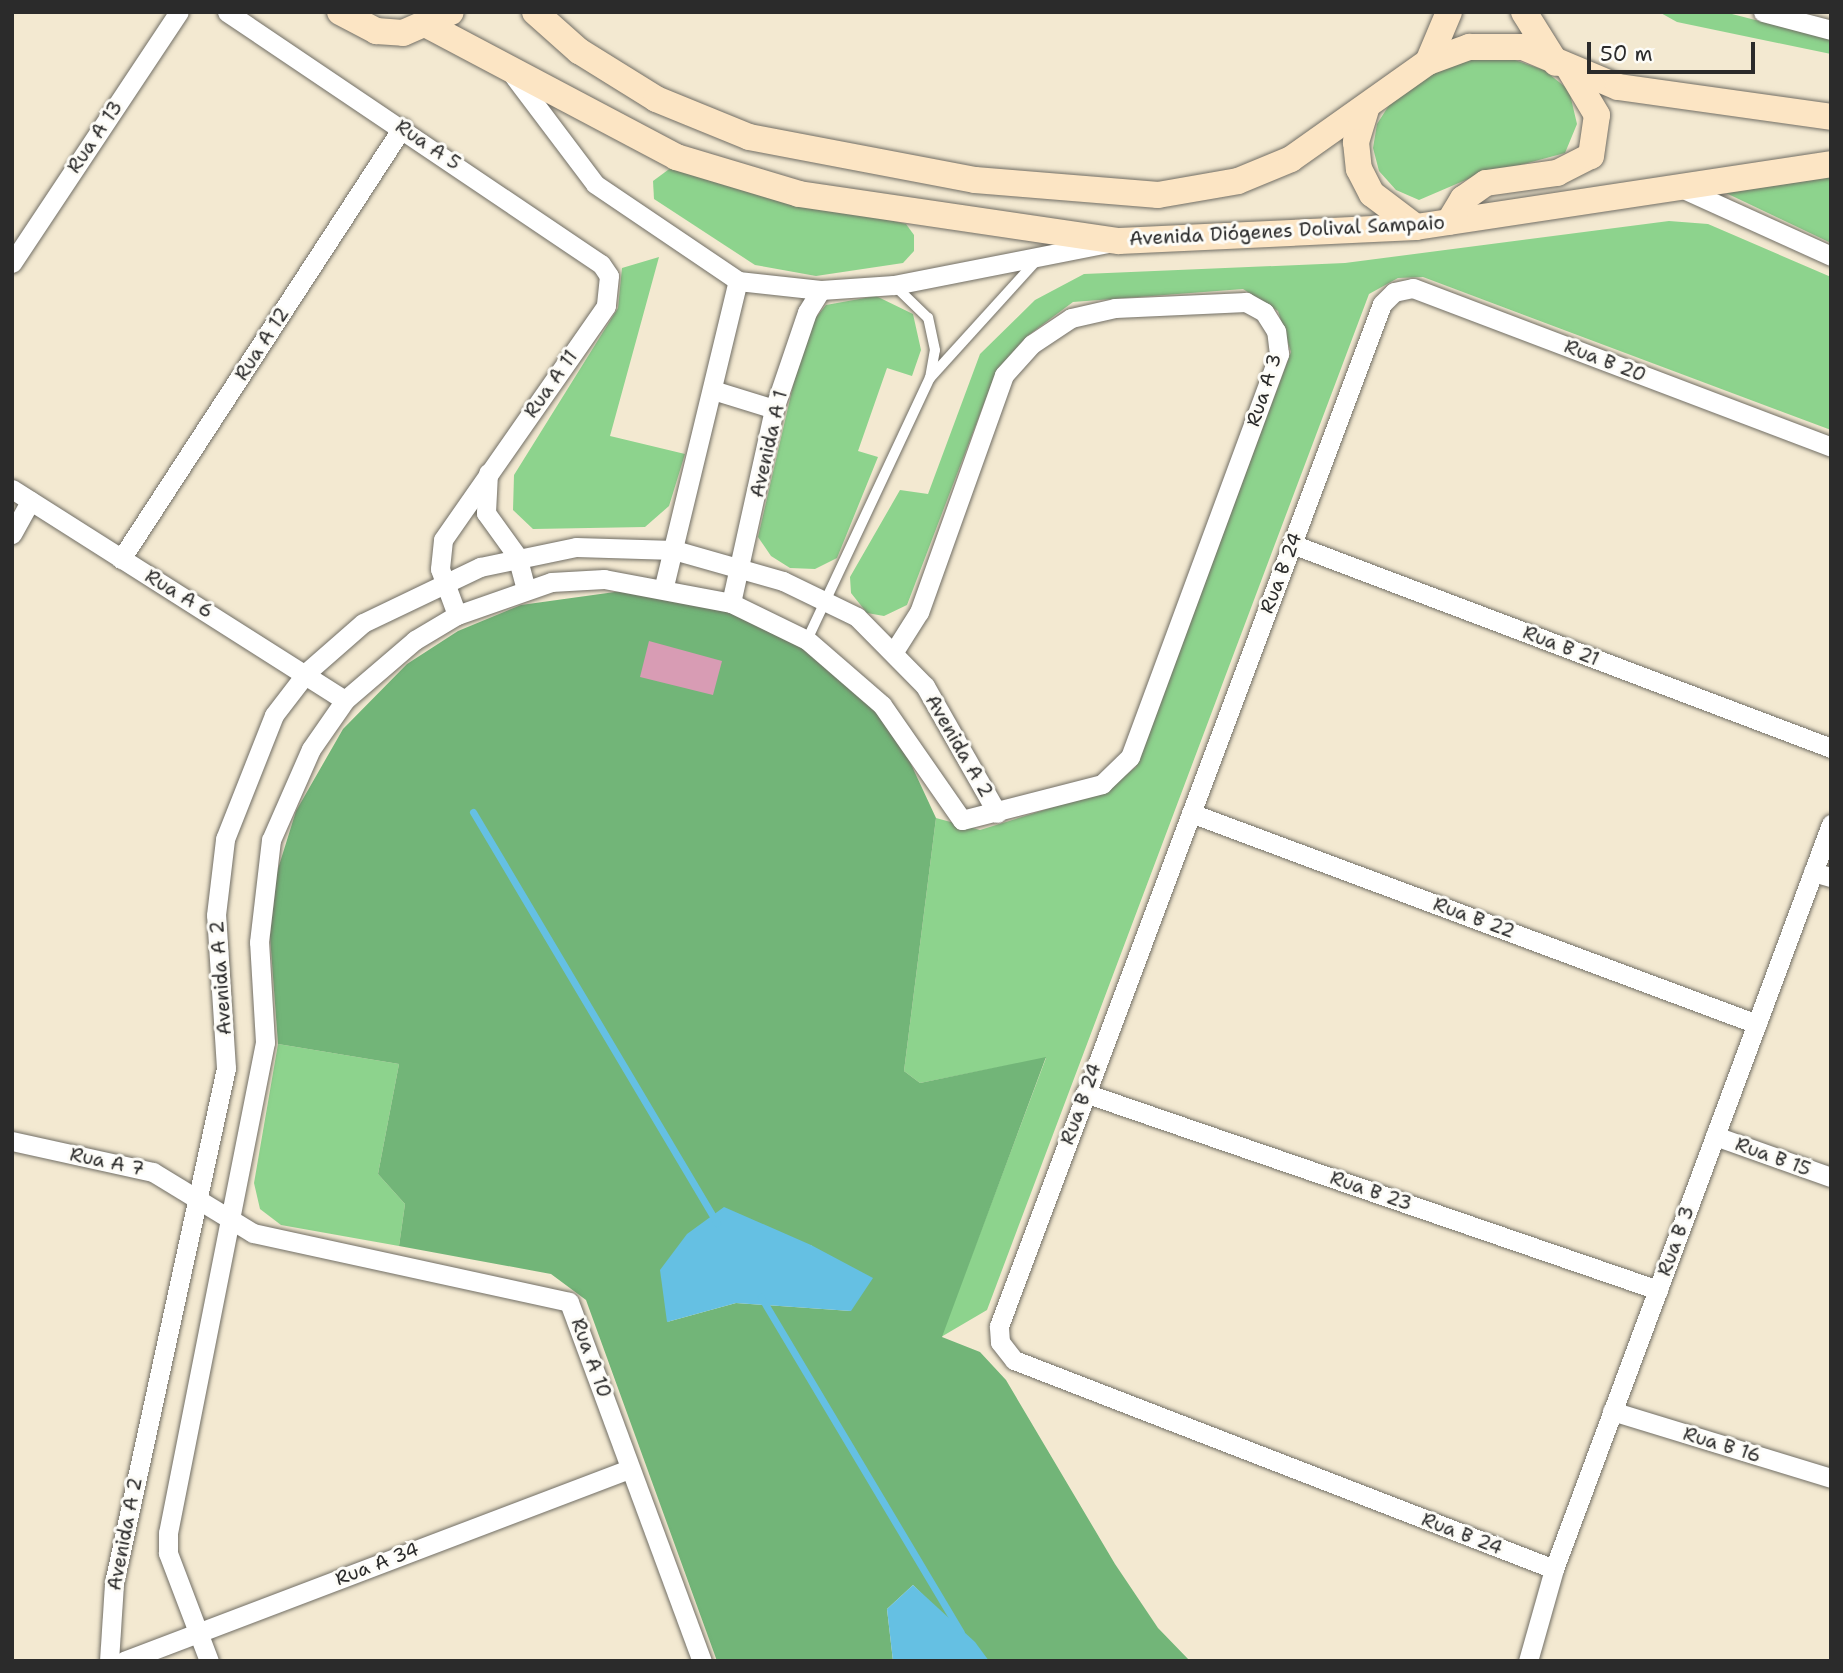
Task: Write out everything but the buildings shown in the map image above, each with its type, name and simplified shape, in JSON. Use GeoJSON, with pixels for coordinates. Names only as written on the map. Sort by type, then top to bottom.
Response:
{"type":"FeatureCollection","features":[{"type":"Feature","properties":{"kind":"street","name":"Rua A 13"},"geometry":{"type":"LineString","coordinates":[[12,263],[179,12]]}},
{"type":"Feature","properties":{"kind":"street","name":"Rua A 5"},"geometry":{"type":"LineString","coordinates":[[226,12],[601,264],[611,293]]}},
{"type":"Feature","properties":{"kind":"street"},"geometry":{"type":"LineString","coordinates":[[340,12],[376,32],[440,19]]}},
{"type":"Feature","properties":{"kind":"street"},"geometry":{"type":"LineString","coordinates":[[535,12],[579,51],[656,99],[749,137],[975,180],[1158,195],[1238,181],[1291,159],[1429,62],[1469,47],[1522,47],[1564,67],[1618,87],[1831,117]]}},
{"type":"Feature","properties":{"kind":"street"},"geometry":{"type":"LineString","coordinates":[[1429,62],[1449,12]]}},
{"type":"Feature","properties":{"kind":"street"},"geometry":{"type":"LineString","coordinates":[[1449,222],[1463,199],[1486,183],[1557,173],[1591,156],[1597,115],[1524,12]]}},
{"type":"Feature","properties":{"kind":"street"},"geometry":{"type":"LineString","coordinates":[[1763,12],[1831,30]]}},
{"type":"Feature","properties":{"kind":"street","name":"Avenida Diógenes Dolival Sampaio"},"geometry":{"type":"LineString","coordinates":[[440,19],[503,61],[676,157],[799,194],[1119,241],[1416,228],[1831,164]]}},
{"type":"Feature","properties":{"kind":"street"},"geometry":{"type":"LineString","coordinates":[[503,61],[595,184],[738,281],[821,290],[894,285],[1037,260],[1119,241]]}},
{"type":"Feature","properties":{"kind":"street"},"geometry":{"type":"LineString","coordinates":[[1367,106],[1356,142],[1359,169],[1372,194],[1416,228]]}},
{"type":"Feature","properties":{"kind":"street","name":"Rua A 12"},"geometry":{"type":"LineString","coordinates":[[121,559],[402,128]]}},
{"type":"Feature","properties":{"kind":"street"},"geometry":{"type":"LineString","coordinates":[[1679,187],[1831,256]]}},
{"type":"Feature","properties":{"kind":"street"},"geometry":{"type":"LineString","coordinates":[[664,586],[716,391],[738,281]]}},
{"type":"Feature","properties":{"kind":"street","name":"Rua B 20"},"geometry":{"type":"LineString","coordinates":[[1382,304],[1394,292],[1413,288],[1831,447]]}},
{"type":"Feature","properties":{"kind":"street","name":"Avenida A 1"},"geometry":{"type":"LineString","coordinates":[[731,603],[774,409],[807,312],[821,290]]}},
{"type":"Feature","properties":{"kind":"street","name":"Rua A 11"},"geometry":{"type":"LineString","coordinates":[[457,615],[442,580],[443,540],[611,293]]}},
{"type":"Feature","properties":{"kind":"street","name":"Rua A 3"},"geometry":{"type":"LineString","coordinates":[[895,649],[919,612],[1004,375],[1032,344],[1071,318],[1115,308],[1246,302],[1264,312],[1276,331],[1279,354],[1130,757],[1102,784],[996,813]]}},
{"type":"Feature","properties":{"kind":"street","name":"Rua B 24"},"geometry":{"type":"LineString","coordinates":[[1382,304],[999,1326],[1000,1342],[1014,1360],[1554,1569]]}},
{"type":"Feature","properties":{"kind":"street"},"geometry":{"type":"LineString","coordinates":[[716,391],[774,409]]}},
{"type":"Feature","properties":{"kind":"street"},"geometry":{"type":"LineString","coordinates":[[488,472],[486,513],[517,556],[526,589]]}},
{"type":"Feature","properties":{"kind":"street","name":"Rua A 6"},"geometry":{"type":"LineString","coordinates":[[12,489],[307,672],[345,700]]}},
{"type":"Feature","properties":{"kind":"street"},"geometry":{"type":"LineString","coordinates":[[12,534],[30,501]]}},
{"type":"Feature","properties":{"kind":"street","name":"Avenida A 2"},"geometry":{"type":"LineString","coordinates":[[109,1661],[114,1583],[196,1195],[226,1068],[216,915],[225,839],[274,715],[307,672],[363,623],[442,580],[517,556],[626,544],[674,550],[741,567],[828,598],[895,649],[958,737],[996,813],[971,821],[953,815],[882,705],[807,640],[731,603],[664,586],[604,579],[526,589],[457,615],[415,640],[345,700],[311,749],[271,841],[259,942],[265,1042],[233,1223],[168,1533],[168,1553],[209,1661]]}},
{"type":"Feature","properties":{"kind":"street","name":"Rua B 21"},"geometry":{"type":"LineString","coordinates":[[1292,544],[1831,748]]}},
{"type":"Feature","properties":{"kind":"street","name":"Rua B 22"},"geometry":{"type":"LineString","coordinates":[[1191,813],[1757,1024]]}},
{"type":"Feature","properties":{"kind":"street","name":"Rua B 3"},"geometry":{"type":"LineString","coordinates":[[1528,1661],[1554,1569],[1612,1411],[1757,1024],[1822,874],[1831,824]]}},
{"type":"Feature","properties":{"kind":"street","name":"Rua B 23"},"geometry":{"type":"LineString","coordinates":[[1085,1093],[1658,1290]]}},
{"type":"Feature","properties":{"kind":"street","name":"Rua B 15"},"geometry":{"type":"LineString","coordinates":[[1715,1136],[1831,1177]]}},
{"type":"Feature","properties":{"kind":"street","name":"Rua A 7"},"geometry":{"type":"LineString","coordinates":[[12,1141],[153,1172],[196,1195],[233,1223]]}},
{"type":"Feature","properties":{"kind":"street","name":"Rua A 10"},"geometry":{"type":"LineString","coordinates":[[233,1223],[253,1233],[569,1302],[702,1661]]}},
{"type":"Feature","properties":{"kind":"street","name":"Rua B 16"},"geometry":{"type":"LineString","coordinates":[[1612,1411],[1831,1478]]}},
{"type":"Feature","properties":{"kind":"street","name":"Rua A 34"},"geometry":{"type":"LineString","coordinates":[[124,1661],[629,1469]]}},
{"type":"Feature","properties":{"kind":"lane"},"geometry":{"type":"LineString","coordinates":[[930,378],[1037,260]]}},
{"type":"Feature","properties":{"kind":"lane"},"geometry":{"type":"LineString","coordinates":[[807,640],[930,378],[935,350],[928,318],[894,285]]}},
{"type":"Feature","properties":{"kind":"green space"},"geometry":{"type":"Polygon","coordinates":[[[1659,12],[1724,12],[1831,39],[1831,54],[1677,22],[1659,12]]]}},
{"type":"Feature","properties":{"kind":"green space"},"geometry":{"type":"Polygon","coordinates":[[[1506,57],[1544,70],[1569,90],[1577,124],[1565,153],[1468,179],[1419,200],[1396,190],[1379,171],[1373,148],[1377,124],[1393,99],[1450,62],[1506,57]]]}},
{"type":"Feature","properties":{"kind":"green space"},"geometry":{"type":"Polygon","coordinates":[[[672,167],[906,224],[914,235],[914,251],[903,263],[816,276],[755,265],[654,199],[653,181],[672,167]]]}},
{"type":"Feature","properties":{"kind":"green space"},"geometry":{"type":"Polygon","coordinates":[[[1831,177],[1831,243],[1726,193],[1831,177]]]}},
{"type":"Feature","properties":{"kind":"green space"},"geometry":{"type":"Polygon","coordinates":[[[1669,221],[1708,224],[1831,277],[1831,430],[1423,277],[1398,278],[1369,294],[987,1310],[941,1337],[1046,1058],[920,1083],[904,1071],[936,818],[980,830],[1105,791],[1136,767],[1291,352],[1278,311],[1243,289],[1073,302],[1026,337],[996,372],[907,605],[884,616],[867,613],[851,593],[850,577],[900,490],[928,494],[980,354],[1035,300],[1084,274],[1345,263],[1669,221]]]}},
{"type":"Feature","properties":{"kind":"green space"},"geometry":{"type":"Polygon","coordinates":[[[659,257],[610,436],[685,454],[669,506],[645,527],[533,529],[513,510],[514,475],[618,308],[622,268],[659,257]]]}},
{"type":"Feature","properties":{"kind":"green space"},"geometry":{"type":"Polygon","coordinates":[[[876,296],[913,314],[921,350],[912,376],[887,368],[858,451],[878,457],[837,558],[815,569],[790,568],[771,556],[758,537],[806,330],[826,305],[876,296]]]}},
{"type":"Feature","properties":{"kind":"green space"},"geometry":{"type":"Polygon","coordinates":[[[622,591],[723,609],[806,649],[875,711],[910,762],[936,818],[904,1071],[920,1083],[1046,1057],[942,1337],[980,1352],[1006,1380],[1115,1564],[1158,1628],[1190,1661],[989,1661],[913,1585],[887,1609],[893,1661],[717,1661],[586,1300],[551,1274],[399,1246],[405,1204],[378,1174],[399,1064],[278,1044],[270,936],[277,872],[296,811],[343,729],[407,664],[458,631],[521,605],[622,591]],[[811,1245],[667,1322],[736,1303],[851,1311],[811,1245]]]}},
{"type":"Feature","properties":{"kind":"green space"},"geometry":{"type":"Polygon","coordinates":[[[278,1044],[399,1064],[378,1174],[405,1204],[399,1246],[281,1225],[260,1209],[254,1183],[278,1044]]]}},
{"type":"Feature","properties":{"kind":"water"},"geometry":{"type":"Polygon","coordinates":[[[724,1207],[811,1245],[873,1278],[851,1311],[736,1303],[667,1322],[660,1270],[687,1234],[724,1207]]]}},
{"type":"Feature","properties":{"kind":"water"},"geometry":{"type":"Polygon","coordinates":[[[913,1585],[975,1642],[989,1661],[893,1661],[887,1609],[913,1585]]]}},
{"type":"Feature","properties":{"kind":"waterway"},"geometry":{"type":"LineString","coordinates":[[473,812],[717,1223]]}},
{"type":"Feature","properties":{"kind":"waterway"},"geometry":{"type":"LineString","coordinates":[[761,1297],[961,1632]]}}]}
